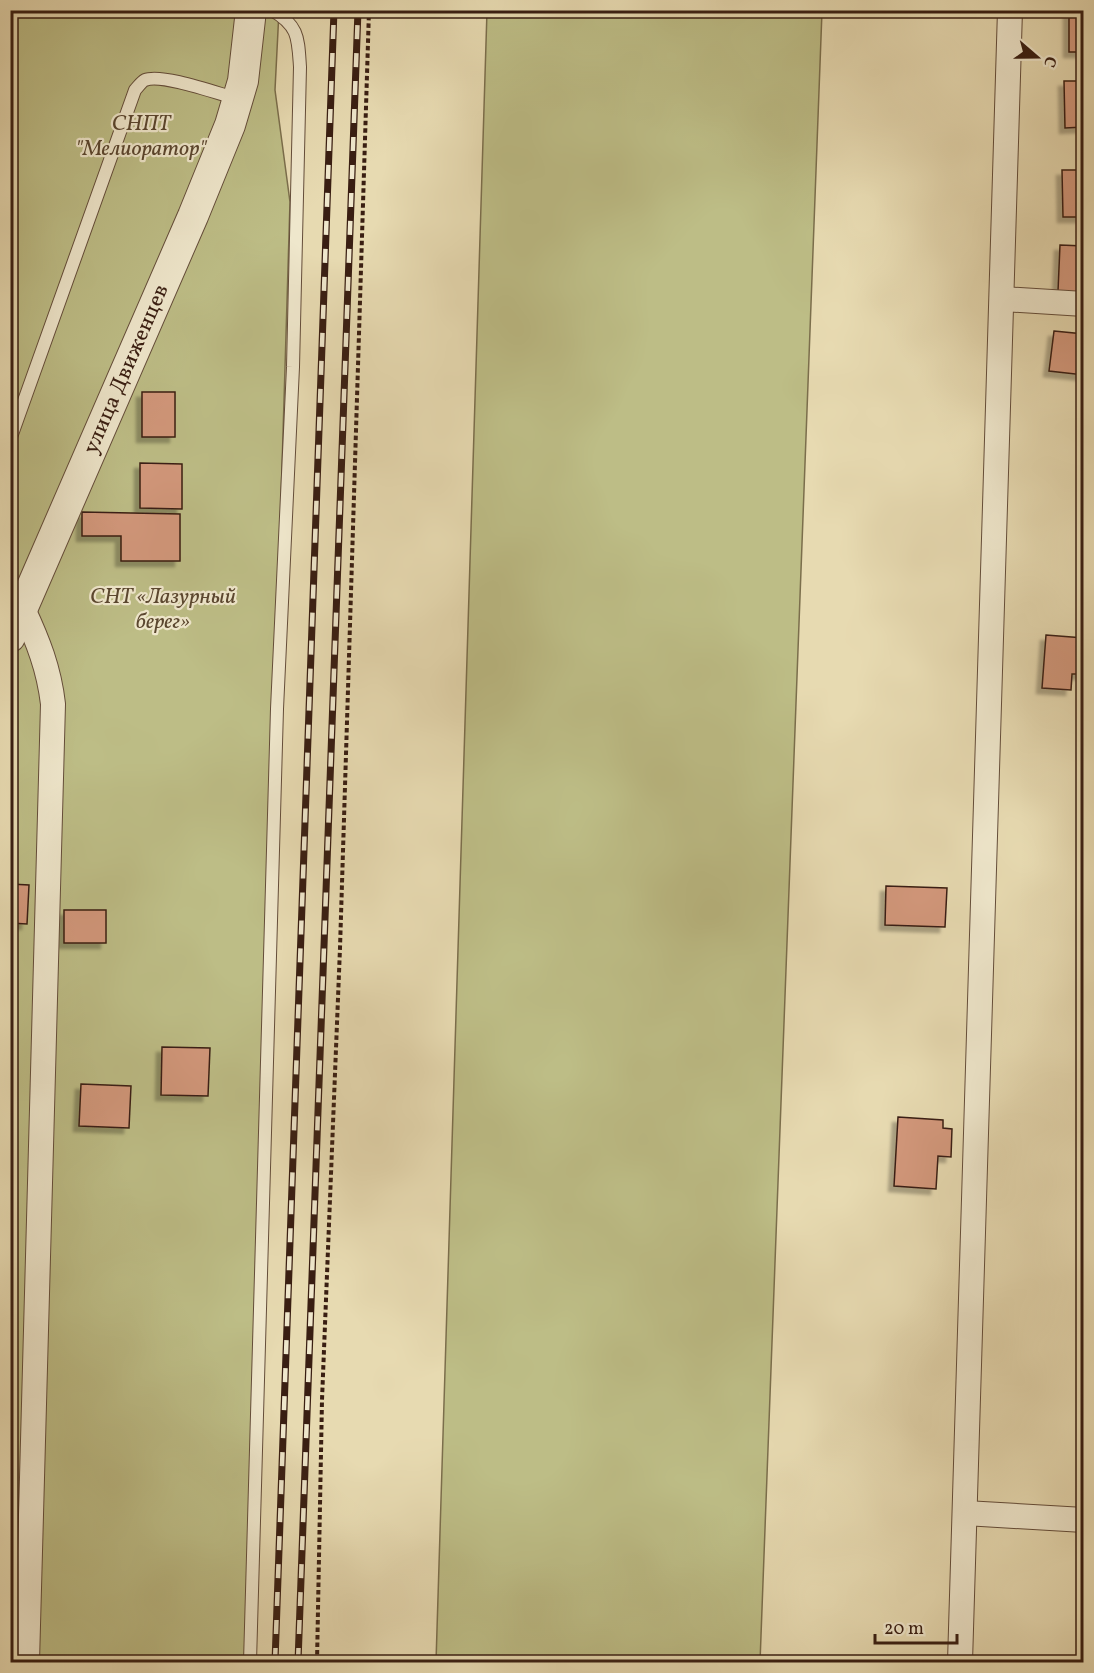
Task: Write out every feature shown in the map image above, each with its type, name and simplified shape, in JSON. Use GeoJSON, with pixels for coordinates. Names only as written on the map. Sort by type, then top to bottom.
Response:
{"type":"FeatureCollection","features":[{"type":"Feature","properties":{"kind":"street","name":"улица Движенцев"},"geometry":{"type":"LineString","coordinates":[[10,637],[193,216],[239,100],[248,47],[251,10]]}},
{"type":"Feature","properties":{"kind":"street"},"geometry":{"type":"LineString","coordinates":[[960,1662],[1010,10]]}},
{"type":"Feature","properties":{"kind":"street"},"geometry":{"type":"LineString","coordinates":[[1002,299],[1083,304]]}},
{"type":"Feature","properties":{"kind":"street"},"geometry":{"type":"LineString","coordinates":[[23,609],[44,657],[53,704],[27,1662]]}},
{"type":"Feature","properties":{"kind":"street"},"geometry":{"type":"LineString","coordinates":[[965,1513],[1083,1520]]}},
{"type":"Feature","properties":{"kind":"lane"},"geometry":{"type":"LineString","coordinates":[[250,1662],[277,709],[293,367],[300,67],[299,47],[293,26],[272,10]]}},
{"type":"Feature","properties":{"kind":"lane"},"geometry":{"type":"LineString","coordinates":[[10,440],[135,90],[144,81],[154,78],[179,82],[239,100]]}},
{"type":"Feature","properties":{"kind":"path"},"geometry":{"type":"LineString","coordinates":[[317,1662],[322,1400],[340,948],[369,10]]}},
{"type":"Feature","properties":{"kind":"green space","name":"СНТ «Лазурный берег»"},"geometry":{"type":"Polygon","coordinates":[[[10,11],[279,11],[275,90],[290,202],[246,1662],[11,1662],[10,11]]]}},
{"type":"Feature","properties":{"kind":"green space"},"geometry":{"type":"Polygon","coordinates":[[[487,11],[822,11],[760,1662],[436,1662],[487,11]]]}},
{"type":"Feature","properties":{"kind":"building"},"geometry":{"type":"Polygon","coordinates":[[[1069,10],[1084,10],[1084,52],[1069,52],[1069,10]]]}},
{"type":"Feature","properties":{"kind":"building"},"geometry":{"type":"Polygon","coordinates":[[[1064,81],[1084,81],[1084,127],[1065,128],[1064,81]]]}},
{"type":"Feature","properties":{"kind":"building"},"geometry":{"type":"Polygon","coordinates":[[[1062,170],[1084,170],[1084,217],[1063,217],[1062,170]]]}},
{"type":"Feature","properties":{"kind":"building"},"geometry":{"type":"Polygon","coordinates":[[[1060,245],[1084,246],[1084,293],[1058,291],[1060,245]]]}},
{"type":"Feature","properties":{"kind":"building"},"geometry":{"type":"Polygon","coordinates":[[[1054,331],[1084,334],[1084,375],[1049,371],[1054,331]]]}},
{"type":"Feature","properties":{"kind":"building"},"geometry":{"type":"Polygon","coordinates":[[[142,392],[175,392],[175,437],[142,437],[142,392]]]}},
{"type":"Feature","properties":{"kind":"building"},"geometry":{"type":"Polygon","coordinates":[[[140,463],[182,464],[182,509],[140,508],[140,463]]]}},
{"type":"Feature","properties":{"kind":"building"},"geometry":{"type":"Polygon","coordinates":[[[82,512],[180,514],[180,561],[121,561],[121,536],[82,536],[82,512]]]}},
{"type":"Feature","properties":{"kind":"building"},"geometry":{"type":"Polygon","coordinates":[[[1046,635],[1084,638],[1084,674],[1072,674],[1071,690],[1042,688],[1046,635]]]}},
{"type":"Feature","properties":{"kind":"building"},"geometry":{"type":"Polygon","coordinates":[[[10,884],[29,885],[27,924],[10,923],[10,884]]]}},
{"type":"Feature","properties":{"kind":"building"},"geometry":{"type":"Polygon","coordinates":[[[886,886],[947,888],[945,927],[885,925],[886,886]]]}},
{"type":"Feature","properties":{"kind":"building"},"geometry":{"type":"Polygon","coordinates":[[[64,910],[106,910],[106,943],[64,943],[64,910]]]}},
{"type":"Feature","properties":{"kind":"building"},"geometry":{"type":"Polygon","coordinates":[[[162,1047],[210,1048],[208,1096],[161,1095],[162,1047]]]}},
{"type":"Feature","properties":{"kind":"building"},"geometry":{"type":"Polygon","coordinates":[[[81,1084],[131,1086],[129,1128],[79,1126],[81,1084]]]}},
{"type":"Feature","properties":{"kind":"building"},"geometry":{"type":"Polygon","coordinates":[[[898,1117],[943,1120],[943,1128],[952,1129],[951,1157],[938,1156],[936,1189],[894,1186],[898,1117]]]}},
{"type":"Feature","properties":{"kind":"railway"},"geometry":{"type":"LineString","coordinates":[[275,1662],[334,10]]}},
{"type":"Feature","properties":{"kind":"railway"},"geometry":{"type":"LineString","coordinates":[[298,1662],[358,10]]}},
{"type":"Feature","properties":{"kind":"park label","name":"СНПТ \"Мелиоратор\""},"geometry":{"type":"Point","coordinates":[141,136]}}]}
